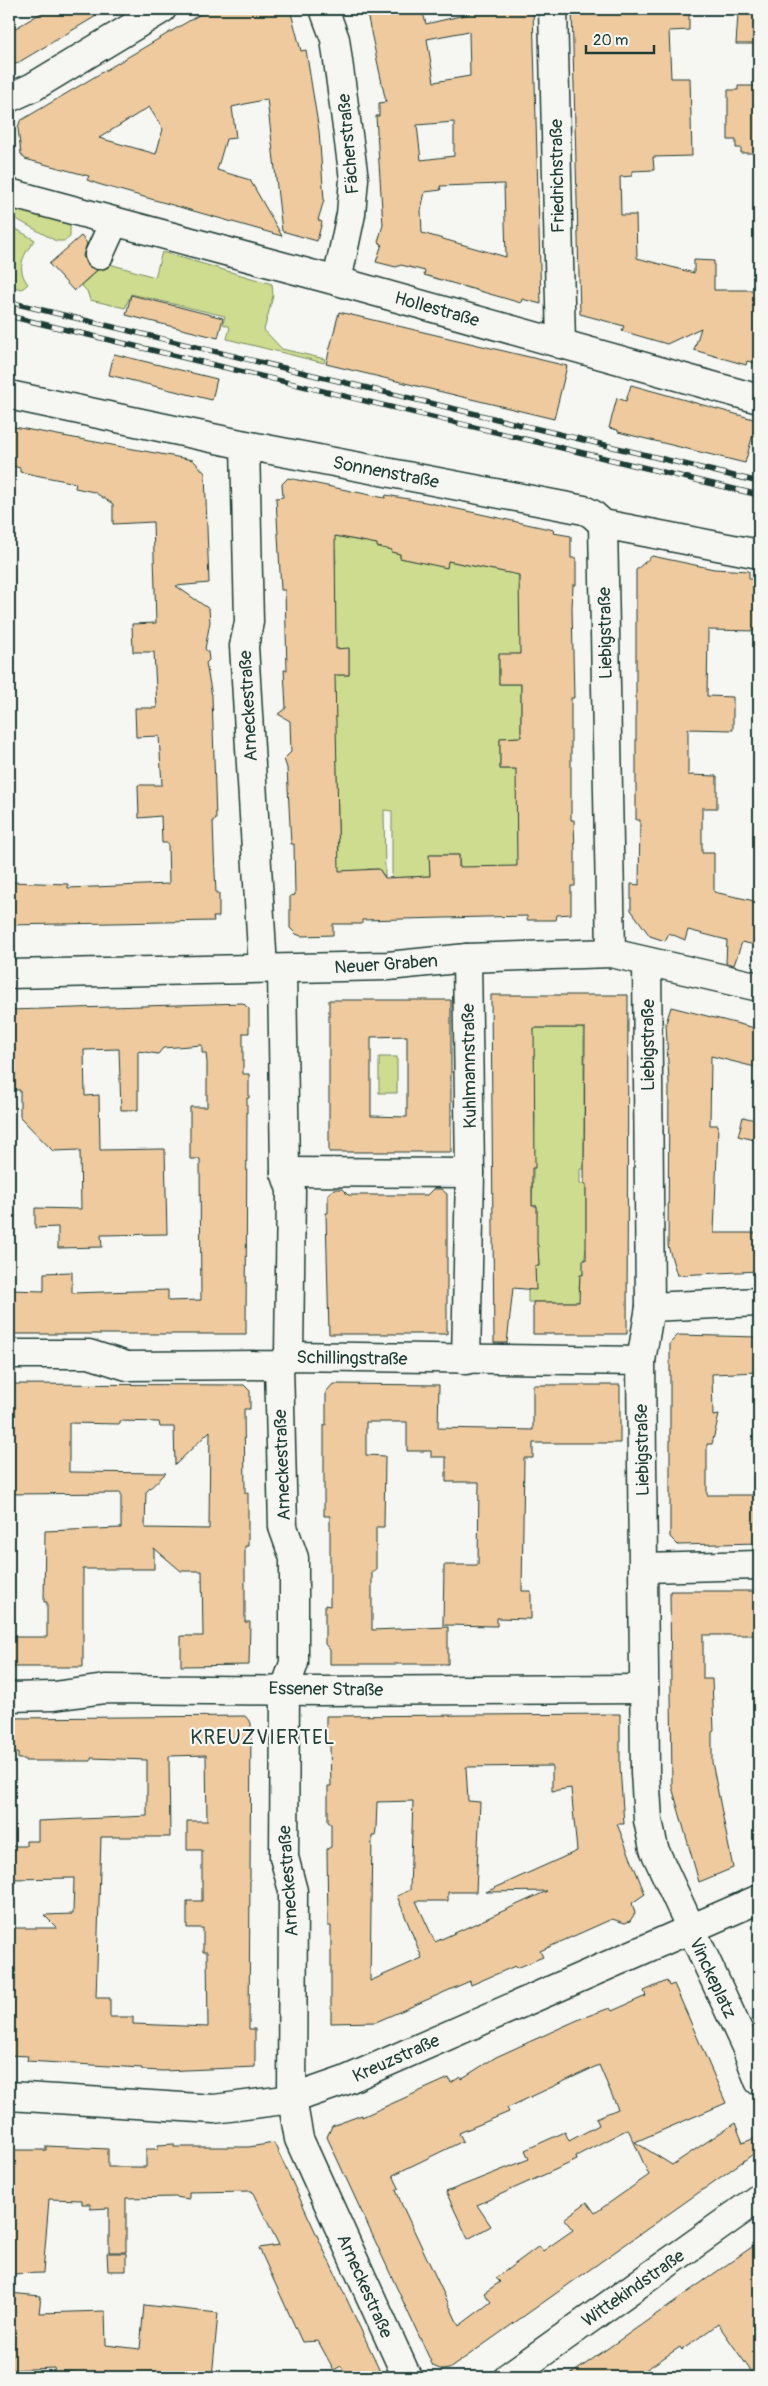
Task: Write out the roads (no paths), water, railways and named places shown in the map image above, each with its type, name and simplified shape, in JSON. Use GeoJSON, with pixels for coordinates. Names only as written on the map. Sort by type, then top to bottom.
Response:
{"type":"FeatureCollection","features":[{"type":"Feature","properties":{"kind":"street"},"geometry":{"type":"LineString","coordinates":[[9,98],[33,87],[162,9]]}},
{"type":"Feature","properties":{"kind":"street","name":"Fächerstraße"},"geometry":{"type":"LineString","coordinates":[[324,9],[335,39],[354,179],[352,214],[337,281]]}},
{"type":"Feature","properties":{"kind":"street","name":"Friedrichstraße"},"geometry":{"type":"LineString","coordinates":[[552,9],[561,344]]}},
{"type":"Feature","properties":{"kind":"street","name":"Hollestraße"},"geometry":{"type":"LineString","coordinates":[[9,193],[106,239]]}},
{"type":"Feature","properties":{"kind":"street","name":"Hollestraße"},"geometry":{"type":"LineString","coordinates":[[77,233],[81,230],[106,239],[337,281],[759,399]]}},
{"type":"Feature","properties":{"kind":"street","name":"Sonnenstraße"},"geometry":{"type":"LineString","coordinates":[[9,395],[245,445],[584,510],[604,524],[759,554]]}},
{"type":"Feature","properties":{"kind":"street","name":"Arneckestraße"},"geometry":{"type":"LineString","coordinates":[[245,445],[249,622],[244,646],[272,969],[285,1172],[291,1190],[284,1360],[283,1528],[294,1558],[294,1663],[285,1689],[284,1857],[293,1891],[292,2100],[299,2139],[407,2377]]}},
{"type":"Feature","properties":{"kind":"street","name":"Liebigstraße"},"geometry":{"type":"LineString","coordinates":[[604,524],[611,953]]}},
{"type":"Feature","properties":{"kind":"street","name":"Neuer Graben"},"geometry":{"type":"LineString","coordinates":[[9,974],[392,966],[467,958],[611,953],[759,987]]}},
{"type":"Feature","properties":{"kind":"street","name":"Kuhlmannstraße"},"geometry":{"type":"LineString","coordinates":[[466,1360],[470,1173],[467,958]]}},
{"type":"Feature","properties":{"kind":"street","name":"Liebigstraße"},"geometry":{"type":"LineString","coordinates":[[647,962],[650,1307],[641,1361],[644,1689],[648,1820],[654,1849],[690,1930]]}},
{"type":"Feature","properties":{"kind":"street"},"geometry":{"type":"LineString","coordinates":[[285,1172],[470,1173]]}},
{"type":"Feature","properties":{"kind":"street"},"geometry":{"type":"LineString","coordinates":[[650,1307],[759,1302]]}},
{"type":"Feature","properties":{"kind":"street","name":"Schillingstraße"},"geometry":{"type":"LineString","coordinates":[[9,1354],[89,1354],[127,1366],[284,1360],[641,1361]]}},
{"type":"Feature","properties":{"kind":"street"},"geometry":{"type":"LineString","coordinates":[[644,1568],[759,1565]]}},
{"type":"Feature","properties":{"kind":"street","name":"Essener Straße"},"geometry":{"type":"LineString","coordinates":[[9,1697],[54,1696],[105,1689],[644,1689]]}},
{"type":"Feature","properties":{"kind":"street","name":"Kreuzstraße"},"geometry":{"type":"LineString","coordinates":[[9,2096],[214,2109],[292,2100],[344,2081],[759,1899]]}},
{"type":"Feature","properties":{"kind":"street","name":"Vinckeplatz"},"geometry":{"type":"LineString","coordinates":[[690,1930],[746,2047],[759,2081]]}},
{"type":"Feature","properties":{"kind":"street","name":"Wittekindstraße"},"geometry":{"type":"LineString","coordinates":[[508,2377],[759,2198]]}},
{"type":"Feature","properties":{"kind":"railway"},"geometry":{"type":"LineString","coordinates":[[9,302],[759,482]]}},
{"type":"Feature","properties":{"kind":"railway"},"geometry":{"type":"LineString","coordinates":[[9,316],[759,495]]}},
{"type":"Feature","properties":{"kind":"district","name":"KREUZVIERTEL"},"geometry":{"type":"Point","coordinates":[263,1737]}}]}
